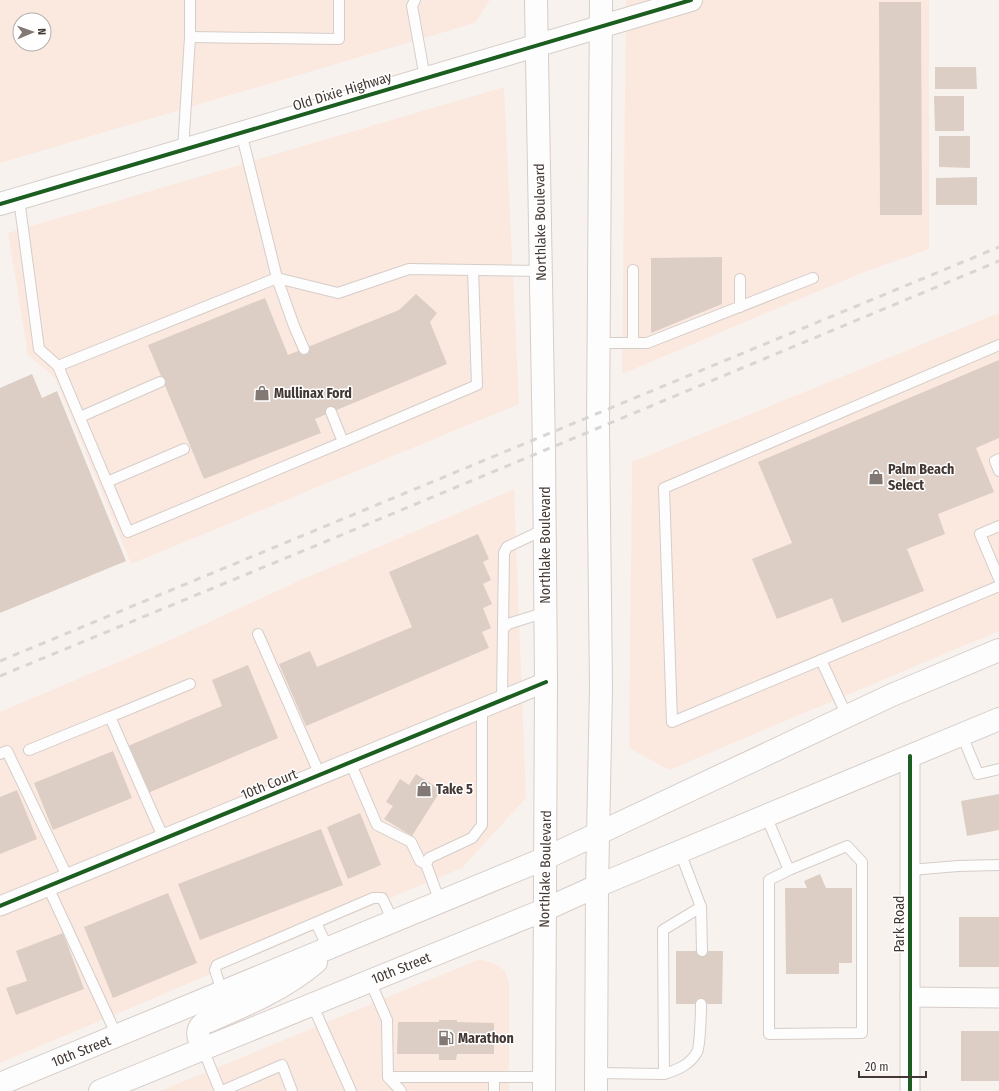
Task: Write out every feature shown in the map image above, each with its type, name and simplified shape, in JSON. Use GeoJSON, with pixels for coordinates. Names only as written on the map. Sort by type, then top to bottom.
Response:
{"type":"FeatureCollection","features":[{"type":"Feature","properties":{"kind":"main road","name":"Northlake Boulevard"},"geometry":{"type":"LineString","coordinates":[[536,0],[542,271],[546,612],[544,1084]]}},
{"type":"Feature","properties":{"kind":"main road"},"geometry":{"type":"LineString","coordinates":[[596,1082],[597,886],[601,688],[598,436],[601,0]]}},
{"type":"Feature","properties":{"kind":"main road","name":"Old Dixie Highway"},"geometry":{"type":"LineString","coordinates":[[10,201],[691,0]]}},
{"type":"Feature","properties":{"kind":"main road","name":"10th Street"},"geometry":{"type":"LineString","coordinates":[[0,1084],[546,858],[892,695],[999,650]]}},
{"type":"Feature","properties":{"kind":"main road","name":"10th Street"},"geometry":{"type":"LineString","coordinates":[[100,1091],[544,910],[597,886],[999,719]]}},
{"type":"Feature","properties":{"kind":"main road","name":"10th Street"},"geometry":{"type":"LineString","coordinates":[[203,1049],[197,1034],[199,1027],[204,1023],[244,1007],[277,990],[308,969],[334,946]]}},
{"type":"Feature","properties":{"kind":"street","name":"10th Court"},"geometry":{"type":"LineString","coordinates":[[0,906],[546,682]]}},
{"type":"Feature","properties":{"kind":"street","name":"Park Road"},"geometry":{"type":"LineString","coordinates":[[910,756],[910,1091]]}},
{"type":"Feature","properties":{"kind":"street"},"geometry":{"type":"LineString","coordinates":[[910,997],[999,998]]}},
{"type":"Feature","properties":{"kind":"lane"},"geometry":{"type":"LineString","coordinates":[[183,150],[190,37],[190,0]]}},
{"type":"Feature","properties":{"kind":"lane"},"geometry":{"type":"LineString","coordinates":[[190,37],[339,39],[339,0]]}},
{"type":"Feature","properties":{"kind":"lane"},"geometry":{"type":"LineString","coordinates":[[415,0],[412,6],[425,78]]}},
{"type":"Feature","properties":{"kind":"lane"},"geometry":{"type":"LineString","coordinates":[[241,132],[277,278],[304,349]]}},
{"type":"Feature","properties":{"kind":"lane"},"geometry":{"type":"LineString","coordinates":[[10,201],[39,349],[58,366],[128,532],[476,385],[473,270]]}},
{"type":"Feature","properties":{"kind":"lane"},"geometry":{"type":"LineString","coordinates":[[58,366],[277,278],[338,293],[409,269],[542,271]]}},
{"type":"Feature","properties":{"kind":"lane"},"geometry":{"type":"LineString","coordinates":[[633,270],[633,343]]}},
{"type":"Feature","properties":{"kind":"lane"},"geometry":{"type":"LineString","coordinates":[[599,343],[647,343],[813,278]]}},
{"type":"Feature","properties":{"kind":"lane"},"geometry":{"type":"LineString","coordinates":[[740,279],[740,307]]}},
{"type":"Feature","properties":{"kind":"lane"},"geometry":{"type":"LineString","coordinates":[[999,345],[664,488],[672,722],[999,586]]}},
{"type":"Feature","properties":{"kind":"lane"},"geometry":{"type":"LineString","coordinates":[[80,417],[160,382]]}},
{"type":"Feature","properties":{"kind":"lane"},"geometry":{"type":"LineString","coordinates":[[331,412],[343,442]]}},
{"type":"Feature","properties":{"kind":"lane"},"geometry":{"type":"LineString","coordinates":[[107,482],[184,449]]}},
{"type":"Feature","properties":{"kind":"lane"},"geometry":{"type":"LineString","coordinates":[[999,459],[995,461],[999,471]]}},
{"type":"Feature","properties":{"kind":"lane"},"geometry":{"type":"LineString","coordinates":[[999,526],[980,534],[999,579]]}},
{"type":"Feature","properties":{"kind":"lane"},"geometry":{"type":"LineString","coordinates":[[502,700],[504,553],[507,547],[545,530]]}},
{"type":"Feature","properties":{"kind":"lane"},"geometry":{"type":"LineString","coordinates":[[503,629],[508,624],[546,612]]}},
{"type":"Feature","properties":{"kind":"lane"},"geometry":{"type":"LineString","coordinates":[[258,634],[320,775]]}},
{"type":"Feature","properties":{"kind":"lane"},"geometry":{"type":"LineString","coordinates":[[821,660],[847,716]]}},
{"type":"Feature","properties":{"kind":"lane"},"geometry":{"type":"LineString","coordinates":[[29,750],[190,684]]}},
{"type":"Feature","properties":{"kind":"lane"},"geometry":{"type":"LineString","coordinates":[[426,864],[429,858],[472,838],[482,825],[482,708]]}},
{"type":"Feature","properties":{"kind":"lane"},"geometry":{"type":"LineString","coordinates":[[110,717],[164,839]]}},
{"type":"Feature","properties":{"kind":"lane"},"geometry":{"type":"LineString","coordinates":[[962,735],[978,774],[999,769]]}},
{"type":"Feature","properties":{"kind":"lane"},"geometry":{"type":"LineString","coordinates":[[0,754],[6,751],[68,878]]}},
{"type":"Feature","properties":{"kind":"lane"},"geometry":{"type":"LineString","coordinates":[[350,762],[377,825],[411,842],[420,861],[426,864],[440,902]]}},
{"type":"Feature","properties":{"kind":"lane"},"geometry":{"type":"LineString","coordinates":[[766,816],[789,870]]}},
{"type":"Feature","properties":{"kind":"lane"},"geometry":{"type":"LineString","coordinates":[[847,846],[862,862],[862,1033],[768,1034],[769,880],[789,870],[847,846]]}},
{"type":"Feature","properties":{"kind":"lane"},"geometry":{"type":"LineString","coordinates":[[680,852],[701,907],[702,951]]}},
{"type":"Feature","properties":{"kind":"lane"},"geometry":{"type":"LineString","coordinates":[[910,870],[958,866],[999,865]]}},
{"type":"Feature","properties":{"kind":"lane"},"geometry":{"type":"LineString","coordinates":[[48,887],[117,1036]]}},
{"type":"Feature","properties":{"kind":"lane"},"geometry":{"type":"LineString","coordinates":[[222,992],[215,970],[218,965],[373,898],[382,898],[392,922]]}},
{"type":"Feature","properties":{"kind":"lane"},"geometry":{"type":"LineString","coordinates":[[664,1074],[663,930],[701,907]]}},
{"type":"Feature","properties":{"kind":"lane"},"geometry":{"type":"LineString","coordinates":[[316,922],[334,946]]}},
{"type":"Feature","properties":{"kind":"lane"},"geometry":{"type":"LineString","coordinates":[[370,981],[387,1020],[388,1077],[401,1091]]}},
{"type":"Feature","properties":{"kind":"lane"},"geometry":{"type":"LineString","coordinates":[[312,1004],[351,1091]]}},
{"type":"Feature","properties":{"kind":"lane"},"geometry":{"type":"LineString","coordinates":[[596,1082],[664,1074],[678,1070],[698,1051],[701,1004]]}},
{"type":"Feature","properties":{"kind":"lane"},"geometry":{"type":"LineString","coordinates":[[203,1049],[221,1091],[282,1066],[292,1091]]}},
{"type":"Feature","properties":{"kind":"lane"},"geometry":{"type":"LineString","coordinates":[[388,1077],[494,1077],[544,1084]]}},
{"type":"Feature","properties":{"kind":"lane"},"geometry":{"type":"LineString","coordinates":[[494,1077],[494,1091]]}},
{"type":"Feature","properties":{"kind":"shaded area"},"geometry":{"type":"Polygon","coordinates":[[[0,0],[490,0],[475,23],[0,163],[0,0]]]}},
{"type":"Feature","properties":{"kind":"shaded area"},"geometry":{"type":"Polygon","coordinates":[[[626,0],[929,0],[929,249],[859,274],[622,374],[626,0]]]}},
{"type":"Feature","properties":{"kind":"shaded area"},"geometry":{"type":"Polygon","coordinates":[[[504,87],[519,404],[131,564],[55,378],[28,355],[8,233],[504,87]]]}},
{"type":"Feature","properties":{"kind":"shaded area"},"geometry":{"type":"Polygon","coordinates":[[[999,313],[999,631],[669,770],[629,748],[632,462],[999,313]]]}},
{"type":"Feature","properties":{"kind":"shaded area"},"geometry":{"type":"Polygon","coordinates":[[[514,489],[526,798],[462,868],[0,1063],[0,712],[170,640],[301,580],[514,489]]]}},
{"type":"Feature","properties":{"kind":"shaded area"},"geometry":{"type":"Polygon","coordinates":[[[480,959],[496,964],[505,971],[509,983],[509,1091],[160,1091],[480,959]]]}},
{"type":"Feature","properties":{"kind":"building"},"geometry":{"type":"Polygon","coordinates":[[[879,2],[921,2],[922,215],[880,215],[879,2]]]}},
{"type":"Feature","properties":{"kind":"building"},"geometry":{"type":"Polygon","coordinates":[[[935,67],[976,67],[977,89],[935,89],[935,67]]]}},
{"type":"Feature","properties":{"kind":"building"},"geometry":{"type":"Polygon","coordinates":[[[934,96],[964,96],[964,131],[935,131],[934,96]]]}},
{"type":"Feature","properties":{"kind":"building"},"geometry":{"type":"Polygon","coordinates":[[[939,136],[970,136],[970,168],[939,167],[939,136]]]}},
{"type":"Feature","properties":{"kind":"building"},"geometry":{"type":"Polygon","coordinates":[[[977,177],[977,205],[936,205],[936,178],[977,177]]]}},
{"type":"Feature","properties":{"kind":"building"},"geometry":{"type":"Polygon","coordinates":[[[722,257],[722,304],[651,333],[651,258],[722,257]]]}},
{"type":"Feature","properties":{"kind":"building"},"geometry":{"type":"Polygon","coordinates":[[[416,294],[437,313],[430,322],[447,364],[315,419],[321,433],[204,479],[148,345],[265,298],[288,355],[399,310],[416,294]]]}},
{"type":"Feature","properties":{"kind":"building","name":"Palm Beach Select"},"geometry":{"type":"Polygon","coordinates":[[[999,360],[999,438],[976,448],[994,492],[938,514],[945,534],[907,549],[924,591],[842,623],[832,598],[777,619],[752,559],[792,543],[758,462],[999,360]]]}},
{"type":"Feature","properties":{"kind":"building"},"geometry":{"type":"Polygon","coordinates":[[[32,374],[42,398],[57,391],[126,561],[0,613],[0,388],[32,374]]]}},
{"type":"Feature","properties":{"kind":"building"},"geometry":{"type":"Polygon","coordinates":[[[478,534],[489,559],[483,562],[491,580],[483,584],[492,604],[483,608],[491,628],[482,632],[489,648],[306,726],[279,664],[310,651],[317,667],[412,627],[389,572],[478,534]]]}},
{"type":"Feature","properties":{"kind":"building"},"geometry":{"type":"Polygon","coordinates":[[[248,665],[278,738],[148,793],[128,746],[222,706],[212,680],[248,665]]]}},
{"type":"Feature","properties":{"kind":"building"},"geometry":{"type":"Polygon","coordinates":[[[113,751],[132,798],[53,830],[34,783],[113,751]]]}},
{"type":"Feature","properties":{"kind":"building"},"geometry":{"type":"Polygon","coordinates":[[[416,774],[441,790],[412,836],[384,819],[393,806],[386,802],[400,779],[409,785],[416,774]]]}},
{"type":"Feature","properties":{"kind":"building"},"geometry":{"type":"Polygon","coordinates":[[[17,790],[37,839],[0,854],[0,797],[17,790]]]}},
{"type":"Feature","properties":{"kind":"building"},"geometry":{"type":"Polygon","coordinates":[[[999,794],[999,830],[967,836],[961,801],[999,794]]]}},
{"type":"Feature","properties":{"kind":"building"},"geometry":{"type":"Polygon","coordinates":[[[360,813],[381,865],[348,879],[327,827],[360,813]]]}},
{"type":"Feature","properties":{"kind":"building"},"geometry":{"type":"Polygon","coordinates":[[[321,829],[343,885],[200,940],[178,884],[321,829]]]}},
{"type":"Feature","properties":{"kind":"building"},"geometry":{"type":"Polygon","coordinates":[[[820,874],[826,888],[852,888],[852,963],[839,963],[839,974],[786,974],[785,888],[807,888],[804,881],[820,874]]]}},
{"type":"Feature","properties":{"kind":"building"},"geometry":{"type":"Polygon","coordinates":[[[168,893],[197,963],[113,998],[84,927],[168,893]]]}},
{"type":"Feature","properties":{"kind":"building"},"geometry":{"type":"Polygon","coordinates":[[[959,917],[999,917],[999,967],[959,967],[959,917]]]}},
{"type":"Feature","properties":{"kind":"building"},"geometry":{"type":"Polygon","coordinates":[[[63,933],[84,989],[16,1015],[6,988],[27,981],[16,951],[63,933]]]}},
{"type":"Feature","properties":{"kind":"building"},"geometry":{"type":"Polygon","coordinates":[[[676,951],[723,951],[722,1004],[676,1004],[676,951]]]}},
{"type":"Feature","properties":{"kind":"building","name":"Marathon"},"geometry":{"type":"Polygon","coordinates":[[[439,1020],[494,1023],[494,1054],[457,1054],[456,1060],[439,1060],[439,1054],[397,1054],[398,1022],[439,1022],[439,1020]]]}},
{"type":"Feature","properties":{"kind":"building"},"geometry":{"type":"Polygon","coordinates":[[[961,1031],[999,1031],[999,1081],[961,1081],[961,1031]]]}},
{"type":"Feature","properties":{"kind":"railway"},"geometry":{"type":"LineString","coordinates":[[0,661],[999,247]]}},
{"type":"Feature","properties":{"kind":"railway"},"geometry":{"type":"LineString","coordinates":[[0,676],[999,261]]}},
{"type":"Feature","properties":{"kind":"cycle path"},"geometry":{"type":"LineString","coordinates":[[0,204],[691,0]]}},
{"type":"Feature","properties":{"kind":"cycle path"},"geometry":{"type":"LineString","coordinates":[[0,906],[546,682]]}},
{"type":"Feature","properties":{"kind":"cycle path"},"geometry":{"type":"LineString","coordinates":[[910,756],[910,1091]]}},
{"type":"Feature","properties":{"kind":"place","name":"Mullinax Ford"},"geometry":{"type":"Point","coordinates":[262,393]}},
{"type":"Feature","properties":{"kind":"place","name":"Palm Beach Select"},"geometry":{"type":"Point","coordinates":[876,477]}},
{"type":"Feature","properties":{"kind":"place","name":"Take 5"},"geometry":{"type":"Point","coordinates":[424,789]}},
{"type":"Feature","properties":{"kind":"place","name":"Marathon"},"geometry":{"type":"Point","coordinates":[446,1038]}}]}
